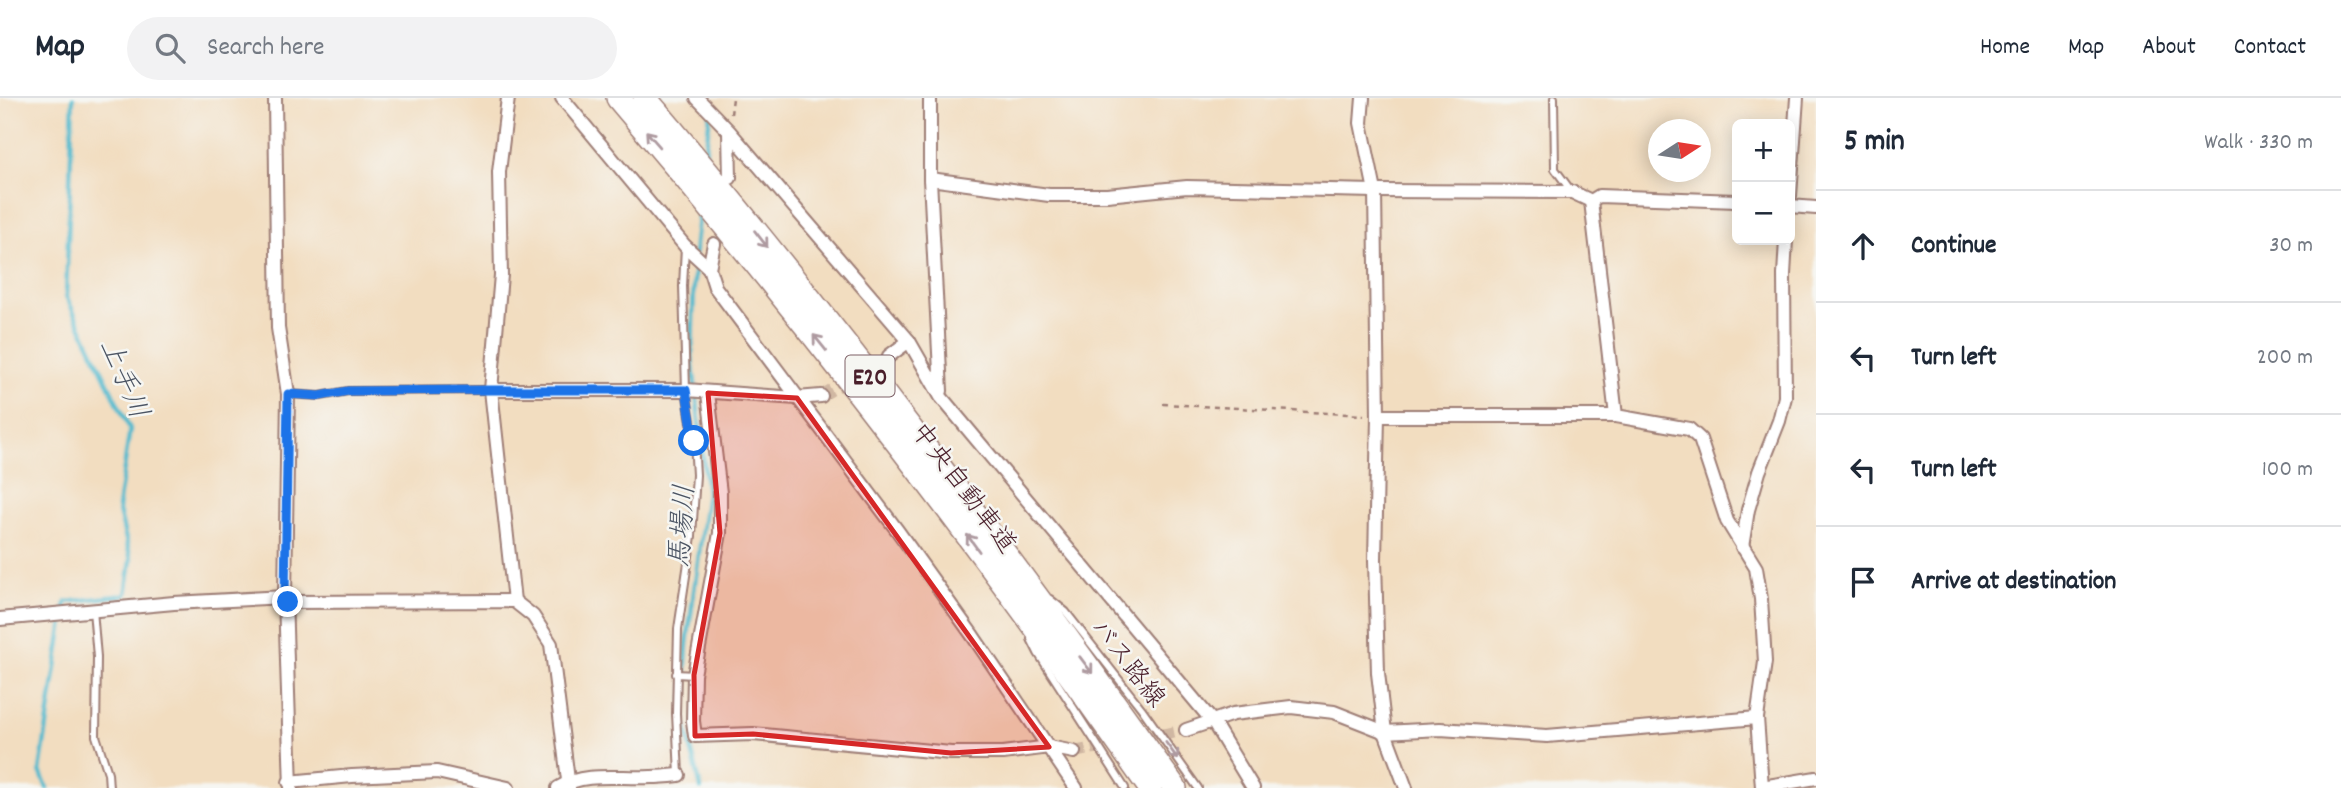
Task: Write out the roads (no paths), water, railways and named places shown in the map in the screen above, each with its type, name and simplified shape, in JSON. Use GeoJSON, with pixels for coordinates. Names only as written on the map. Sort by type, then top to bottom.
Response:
{"type":"FeatureCollection","features":[{"type":"Feature","properties":{"kind":"highway","name":"中央自動車道"},"geometry":{"type":"LineString","coordinates":[[618,98],[688,180],[925,478],[1150,788]]}},
{"type":"Feature","properties":{"kind":"highway","name":"中央自動車道"},"geometry":{"type":"LineString","coordinates":[[645,98],[692,154],[725,182],[940,466],[1175,788]]}},
{"type":"Feature","properties":{"kind":"street"},"geometry":{"type":"LineString","coordinates":[[275,98],[278,328],[288,394],[285,597],[290,785],[352,776],[437,772],[508,788]]}},
{"type":"Feature","properties":{"kind":"street"},"geometry":{"type":"LineString","coordinates":[[508,98],[499,172],[501,275],[491,390],[514,601]]}},
{"type":"Feature","properties":{"kind":"street"},"geometry":{"type":"LineString","coordinates":[[562,98],[687,248],[705,265],[715,287],[897,530],[1076,788]]}},
{"type":"Feature","properties":{"kind":"street"},"geometry":{"type":"LineString","coordinates":[[930,98],[930,179],[941,397]]}},
{"type":"Feature","properties":{"kind":"street"},"geometry":{"type":"LineString","coordinates":[[1363,98],[1362,123],[1375,191],[1378,416],[1375,560],[1378,673],[1385,732],[1406,788]]}},
{"type":"Feature","properties":{"kind":"street"},"geometry":{"type":"LineString","coordinates":[[1791,182],[1797,98]]}},
{"type":"Feature","properties":{"kind":"street"},"geometry":{"type":"LineString","coordinates":[[700,101],[729,131],[909,341],[941,397],[1213,722],[1253,788]]}},
{"type":"Feature","properties":{"kind":"street"},"geometry":{"type":"LineString","coordinates":[[725,182],[729,131]]}},
{"type":"Feature","properties":{"kind":"street"},"geometry":{"type":"LineString","coordinates":[[930,179],[1049,195],[1107,195],[1186,187],[1572,192],[1591,201]]}},
{"type":"Feature","properties":{"kind":"street"},"geometry":{"type":"LineString","coordinates":[[1591,201],[1600,196],[1732,201]]}},
{"type":"Feature","properties":{"kind":"street"},"geometry":{"type":"LineString","coordinates":[[1591,201],[1616,416]]}},
{"type":"Feature","properties":{"kind":"street"},"geometry":{"type":"LineString","coordinates":[[1795,206],[1816,208]]}},
{"type":"Feature","properties":{"kind":"street"},"geometry":{"type":"LineString","coordinates":[[705,265],[714,244]]}},
{"type":"Feature","properties":{"kind":"street"},"geometry":{"type":"LineString","coordinates":[[1742,547],[1748,510],[1785,397],[1786,245]]}},
{"type":"Feature","properties":{"kind":"street"},"geometry":{"type":"LineString","coordinates":[[889,356],[909,341]]}},
{"type":"Feature","properties":{"kind":"street"},"geometry":{"type":"LineString","coordinates":[[491,390],[688,391],[797,398],[821,396]]}},
{"type":"Feature","properties":{"kind":"street"},"geometry":{"type":"LineString","coordinates":[[706,392],[720,493],[720,533],[692,675],[695,736],[752,734],[951,753],[1003,752],[1049,747],[1074,752]]}},
{"type":"Feature","properties":{"kind":"street"},"geometry":{"type":"LineString","coordinates":[[1378,416],[1616,416],[1689,429],[1700,439],[1727,522],[1756,568],[1765,662],[1757,718],[1762,787],[1816,778]]}},
{"type":"Feature","properties":{"kind":"street"},"geometry":{"type":"LineString","coordinates":[[285,597],[288,602],[514,601],[533,616],[551,644],[565,786],[591,777],[679,775]]}},
{"type":"Feature","properties":{"kind":"street"},"geometry":{"type":"LineString","coordinates":[[0,619],[237,598],[285,597]]}},
{"type":"Feature","properties":{"kind":"street"},"geometry":{"type":"LineString","coordinates":[[1186,730],[1233,714],[1291,707],[1334,712],[1385,732],[1440,729],[1547,736],[1757,718]]}},
{"type":"Feature","properties":{"kind":"lane"},"geometry":{"type":"LineString","coordinates":[[1553,98],[1555,169],[1572,192]]}},
{"type":"Feature","properties":{"kind":"lane"},"geometry":{"type":"LineString","coordinates":[[679,775],[678,629],[692,536],[696,475],[688,391],[683,286],[687,248]]}},
{"type":"Feature","properties":{"kind":"lane"},"geometry":{"type":"LineString","coordinates":[[288,394],[320,396],[348,391],[491,390]]}},
{"type":"Feature","properties":{"kind":"lane","name":"バス路線"},"geometry":{"type":"LineString","coordinates":[[1017,571],[1066,611],[1142,709],[1198,788]]}},
{"type":"Feature","properties":{"kind":"lane"},"geometry":{"type":"LineString","coordinates":[[1013,598],[1038,653],[1125,788]]}},
{"type":"Feature","properties":{"kind":"lane"},"geometry":{"type":"LineString","coordinates":[[93,610],[97,657],[96,736],[108,774],[109,788]]}},
{"type":"Feature","properties":{"kind":"lane"},"geometry":{"type":"LineString","coordinates":[[678,674],[692,675]]}},
{"type":"Feature","properties":{"kind":"waterway","name":"上手川"},"geometry":{"type":"LineString","coordinates":[[47,788],[40,771],[66,602],[126,595],[131,560],[118,507],[130,429],[66,296],[73,98]]}},
{"type":"Feature","properties":{"kind":"waterway","name":"馬場川"},"geometry":{"type":"LineString","coordinates":[[705,155],[710,115]]}},
{"type":"Feature","properties":{"kind":"waterway","name":"馬場川"},"geometry":{"type":"LineString","coordinates":[[699,209],[695,244],[692,357],[707,493],[687,644],[683,716],[701,788]]}},
{"type":"Feature","properties":{"kind":"tunnel"},"geometry":{"type":"LineString","coordinates":[[821,396],[889,356]]}},
{"type":"Feature","properties":{"kind":"tunnel"},"geometry":{"type":"LineString","coordinates":[[1074,752],[1186,730]]}}]}
